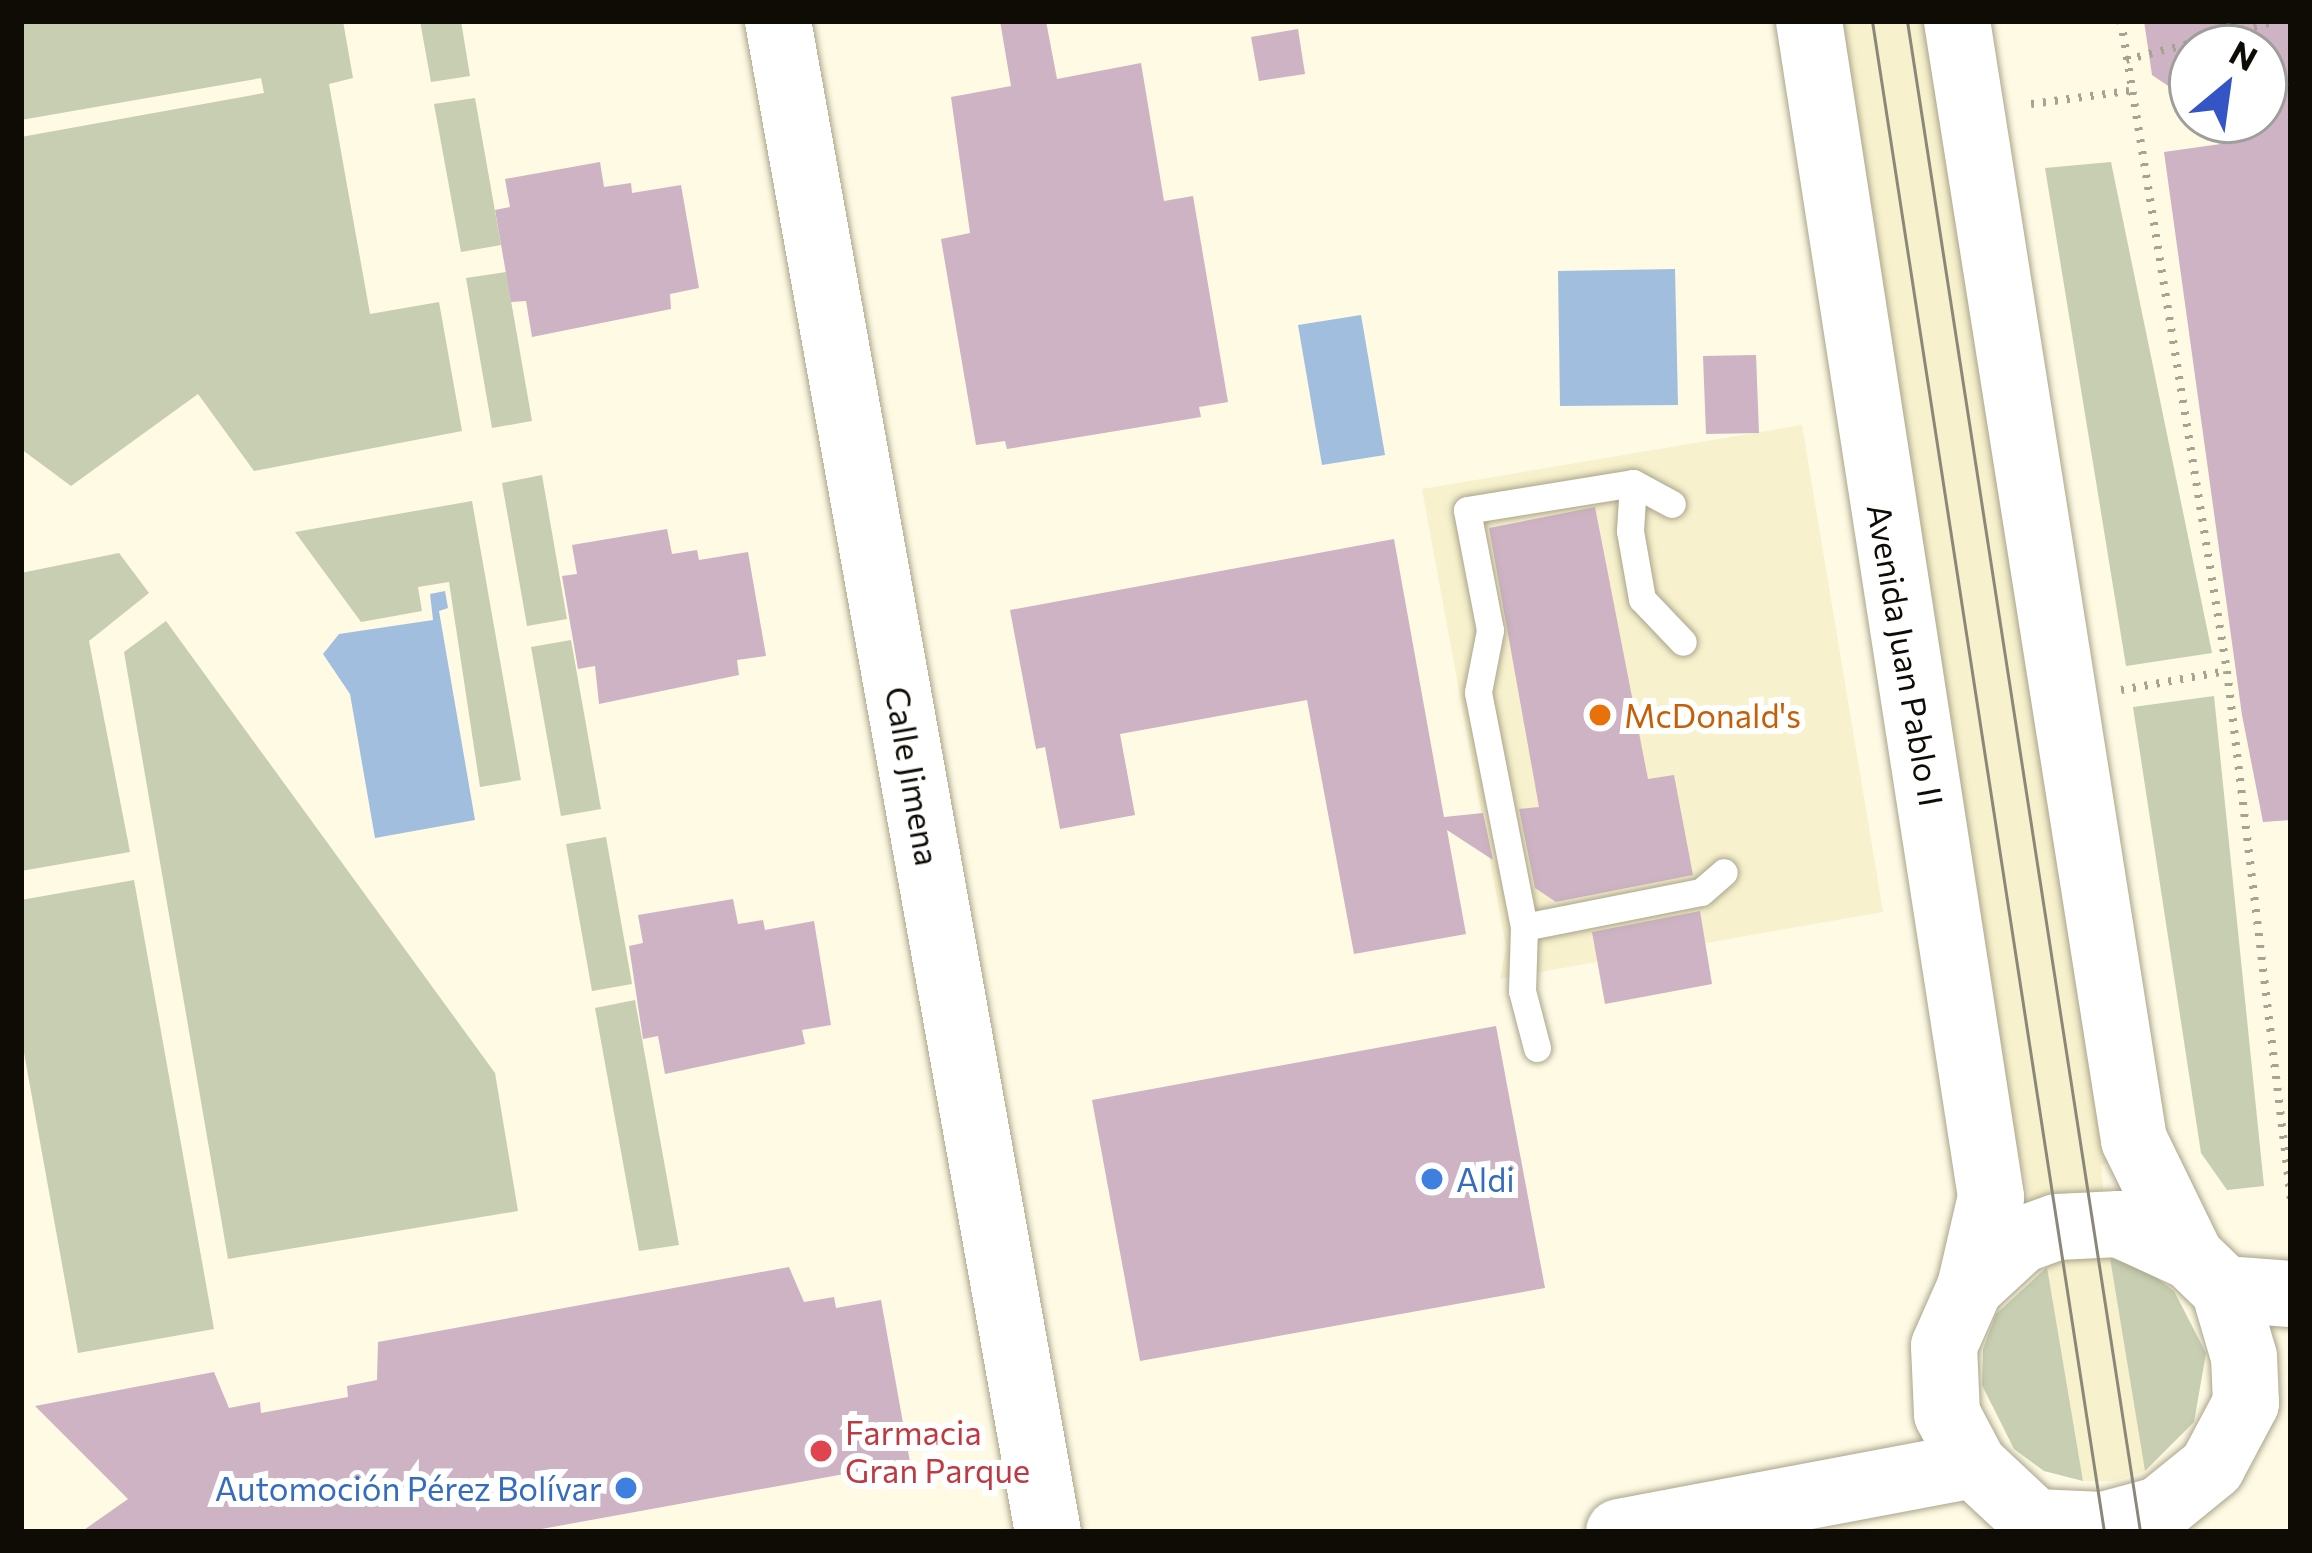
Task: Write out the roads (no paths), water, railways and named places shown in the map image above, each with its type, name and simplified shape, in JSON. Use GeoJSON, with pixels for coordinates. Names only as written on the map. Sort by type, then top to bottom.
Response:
{"type":"FeatureCollection","features":[{"type":"Feature","properties":{"kind":"main road","name":"Calle Jimena"},"geometry":{"type":"LineString","coordinates":[[778,21],[1048,1532]]}},
{"type":"Feature","properties":{"kind":"main road","name":"Avenida Juan Pablo II"},"geometry":{"type":"LineString","coordinates":[[1809,21],[1991,1197],[1970,1287]]}},
{"type":"Feature","properties":{"kind":"main road"},"geometry":{"type":"LineString","coordinates":[[1957,21],[2134,1140],[2207,1273],[2244,1357],[2269,1393],[2195,1512],[2071,1528],[2037,1527],[1974,1465],[1946,1414],[1941,1379],[1953,1312],[1970,1287],[2021,1240],[2057,1227],[2119,1224],[2207,1273],[2291,1294]]}},
{"type":"Feature","properties":{"kind":"main road"},"geometry":{"type":"LineString","coordinates":[[1619,1532],[1974,1465]]}},
{"type":"Feature","properties":{"kind":"lane"},"geometry":{"type":"LineString","coordinates":[[1537,1048],[1522,991],[1524,927],[1478,692],[1490,630],[1467,510],[1633,483],[1672,504]]}},
{"type":"Feature","properties":{"kind":"lane"},"geometry":{"type":"LineString","coordinates":[[1633,483],[1630,531],[1642,599],[1683,642]]}},
{"type":"Feature","properties":{"kind":"lane"},"geometry":{"type":"LineString","coordinates":[[1524,927],[1701,892],[1724,872]]}},
{"type":"Feature","properties":{"kind":"water"},"geometry":{"type":"Polygon","coordinates":[[[1675,269],[1678,405],[1560,406],[1558,271],[1675,269]]]}},
{"type":"Feature","properties":{"kind":"water"},"geometry":{"type":"Polygon","coordinates":[[[1361,315],[1385,455],[1322,465],[1298,325],[1361,315]]]}},
{"type":"Feature","properties":{"kind":"water"},"geometry":{"type":"Polygon","coordinates":[[[445,591],[448,608],[439,611],[475,820],[375,838],[350,694],[323,654],[339,634],[433,620],[430,594],[445,591]]]}},
{"type":"Feature","properties":{"kind":"tram line"},"geometry":{"type":"LineString","coordinates":[[1872,21],[2104,1532]]}},
{"type":"Feature","properties":{"kind":"tram line"},"geometry":{"type":"LineString","coordinates":[[1907,21],[2140,1532]]}},
{"type":"Feature","properties":{"kind":"place","name":"McDonald's"},"geometry":{"type":"Point","coordinates":[1600,715]}},
{"type":"Feature","properties":{"kind":"place","name":"Aldi"},"geometry":{"type":"Point","coordinates":[1432,1179]}},
{"type":"Feature","properties":{"kind":"place","name":"Farmacia Gran Parque"},"geometry":{"type":"Point","coordinates":[821,1451]}},
{"type":"Feature","properties":{"kind":"place","name":"Automoción Pérez Bolívar"},"geometry":{"type":"Point","coordinates":[626,1488]}}]}
